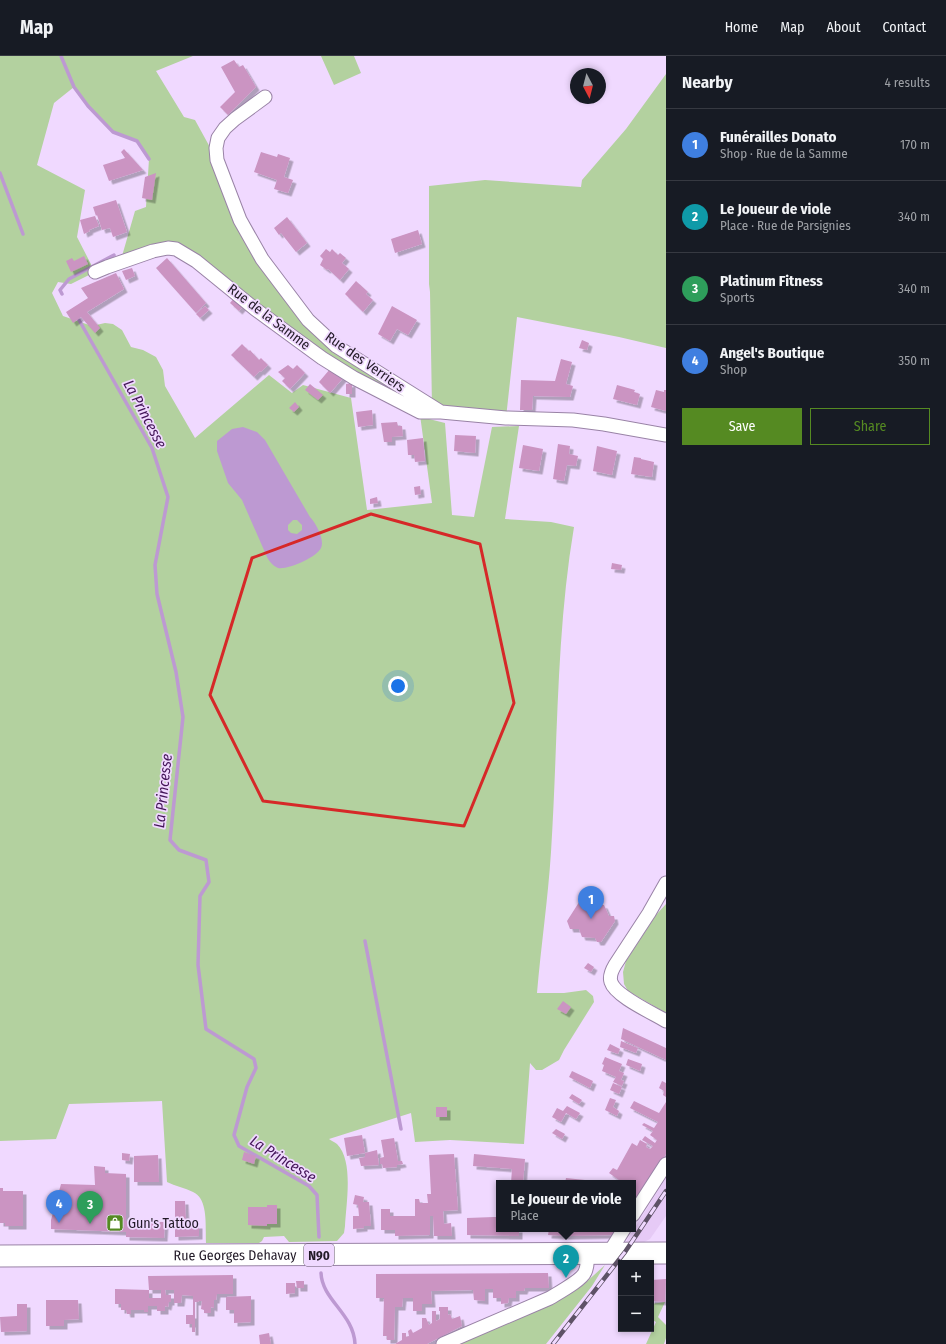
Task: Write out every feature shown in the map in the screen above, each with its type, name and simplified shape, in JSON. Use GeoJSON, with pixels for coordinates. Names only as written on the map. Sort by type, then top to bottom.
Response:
{"type":"FeatureCollection","features":[{"type":"Feature","properties":{"kind":"main road","name":"N90"},"geometry":{"type":"LineString","coordinates":[[609,1253],[666,1253]]}},
{"type":"Feature","properties":{"kind":"main road","name":"Rue Georges Dehavay"},"geometry":{"type":"LineString","coordinates":[[0,1256],[609,1253]]}},
{"type":"Feature","properties":{"kind":"street","name":"Rue des Verriers"},"geometry":{"type":"LineString","coordinates":[[265,97],[225,128],[218,138],[216,148],[217,160],[240,220],[262,258],[308,320],[336,346],[441,412],[506,418],[573,420],[666,435]]}},
{"type":"Feature","properties":{"kind":"street","name":"Rue de la Samme"},"geometry":{"type":"LineString","coordinates":[[95,272],[153,251],[168,248],[176,250],[196,261],[255,309],[322,358],[348,374],[420,412],[441,412]]}},
{"type":"Feature","properties":{"kind":"street"},"geometry":{"type":"LineString","coordinates":[[666,883],[649,913],[611,972],[610,981],[619,994],[666,1021]]}},
{"type":"Feature","properties":{"kind":"street"},"geometry":{"type":"LineString","coordinates":[[636,1210],[666,1164]]}},
{"type":"Feature","properties":{"kind":"street"},"geometry":{"type":"LineString","coordinates":[[609,1253],[622,1232]]}},
{"type":"Feature","properties":{"kind":"street"},"geometry":{"type":"LineString","coordinates":[[443,1344],[550,1298],[565,1289],[586,1271],[588,1253]]}},
{"type":"Feature","properties":{"kind":"highlighted area"},"geometry":{"type":"Polygon","coordinates":[[[371,514],[480,544],[514,703],[464,826],[263,801],[210,695],[252,558],[371,514]]]}},
{"type":"Feature","properties":{"kind":"shaded area"},"geometry":{"type":"Polygon","coordinates":[[[243,427],[257,432],[265,440],[315,523],[321,536],[322,545],[318,552],[308,559],[295,565],[278,568],[268,559],[242,500],[228,483],[217,451],[217,441],[232,429],[243,427]],[[293,520],[288,525],[288,530],[291,533],[297,534],[302,530],[302,525],[297,520],[293,520]]]}},
{"type":"Feature","properties":{"kind":"shaded area"},"geometry":{"type":"Polygon","coordinates":[[[666,1178],[666,1216],[650,1239],[638,1245],[624,1245],[632,1232],[636,1232],[636,1226],[666,1178]]]}},
{"type":"Feature","properties":{"kind":"green space"},"geometry":{"type":"Polygon","coordinates":[[[0,56],[193,56],[156,71],[184,117],[195,120],[217,160],[240,220],[308,320],[385,378],[420,412],[354,378],[176,249],[120,263],[135,211],[146,207],[149,159],[137,141],[113,132],[88,106],[74,87],[54,103],[37,165],[85,190],[77,237],[95,272],[71,284],[58,282],[52,293],[63,316],[92,326],[105,323],[113,324],[122,330],[131,347],[143,350],[156,357],[163,370],[165,386],[195,438],[269,375],[292,393],[303,385],[351,398],[367,510],[432,503],[420,415],[445,423],[452,515],[474,517],[492,427],[519,426],[505,519],[551,522],[574,527],[564,608],[558,689],[551,852],[537,993],[564,993],[586,990],[593,996],[594,1002],[559,1060],[542,1070],[536,1070],[530,1063],[524,1144],[450,1140],[415,1142],[411,1113],[329,1139],[337,1144],[346,1161],[348,1183],[344,1233],[337,1241],[289,1242],[284,1236],[264,1237],[259,1243],[206,1243],[206,1222],[202,1201],[193,1192],[167,1182],[162,1101],[69,1104],[56,1139],[0,1141],[0,56]]]}},
{"type":"Feature","properties":{"kind":"green space"},"geometry":{"type":"Polygon","coordinates":[[[321,56],[354,56],[361,73],[334,85],[321,56]]]}},
{"type":"Feature","properties":{"kind":"green space"},"geometry":{"type":"Polygon","coordinates":[[[666,74],[666,348],[517,317],[506,418],[432,407],[429,284],[429,186],[485,180],[581,187],[582,180],[626,129],[666,74]]]}},
{"type":"Feature","properties":{"kind":"green space"},"geometry":{"type":"Polygon","coordinates":[[[666,904],[666,1013],[628,991],[624,984],[623,972],[626,961],[656,915],[666,904]]]}},
{"type":"Feature","properties":{"kind":"green space"},"geometry":{"type":"Polygon","coordinates":[[[605,1265],[592,1286],[546,1344],[457,1344],[583,1285],[605,1265]]]}},
{"type":"Feature","properties":{"kind":"green space"},"geometry":{"type":"Polygon","coordinates":[[[665,1302],[658,1317],[666,1325],[666,1338],[664,1344],[646,1344],[651,1332],[654,1332],[656,1322],[654,1321],[654,1304],[665,1302]]]}},
{"type":"Feature","properties":{"kind":"building"},"geometry":{"type":"Polygon","coordinates":[[[234,60],[239,67],[243,65],[256,87],[228,115],[220,107],[235,92],[221,67],[234,60]]]}},
{"type":"Feature","properties":{"kind":"building"},"geometry":{"type":"Polygon","coordinates":[[[124,149],[143,170],[109,181],[103,165],[125,158],[121,152],[124,149]]]}},
{"type":"Feature","properties":{"kind":"building"},"geometry":{"type":"Polygon","coordinates":[[[261,152],[277,157],[278,154],[290,158],[284,177],[293,180],[288,193],[274,189],[277,180],[254,172],[261,152]]]}},
{"type":"Feature","properties":{"kind":"building"},"geometry":{"type":"Polygon","coordinates":[[[156,173],[152,200],[142,198],[145,177],[156,173]]]}},
{"type":"Feature","properties":{"kind":"building"},"geometry":{"type":"Polygon","coordinates":[[[116,200],[127,232],[113,237],[110,228],[102,230],[93,207],[116,200]]]}},
{"type":"Feature","properties":{"kind":"building"},"geometry":{"type":"Polygon","coordinates":[[[95,216],[99,226],[84,234],[80,220],[95,216]]]}},
{"type":"Feature","properties":{"kind":"building"},"geometry":{"type":"Polygon","coordinates":[[[287,217],[307,243],[296,252],[281,233],[279,235],[274,228],[287,217]]]}},
{"type":"Feature","properties":{"kind":"building"},"geometry":{"type":"Polygon","coordinates":[[[418,230],[422,244],[395,253],[391,239],[418,230]]]}},
{"type":"Feature","properties":{"kind":"building"},"geometry":{"type":"Polygon","coordinates":[[[326,249],[330,252],[332,249],[338,255],[340,253],[346,258],[342,263],[349,269],[340,280],[328,269],[327,270],[320,265],[323,259],[320,256],[326,249]]]}},
{"type":"Feature","properties":{"kind":"building"},"geometry":{"type":"Polygon","coordinates":[[[84,256],[88,264],[71,272],[66,261],[72,258],[74,261],[84,256]]]}},
{"type":"Feature","properties":{"kind":"building"},"geometry":{"type":"Polygon","coordinates":[[[167,258],[206,303],[196,313],[156,268],[167,258]]]}},
{"type":"Feature","properties":{"kind":"building"},"geometry":{"type":"Polygon","coordinates":[[[132,268],[135,276],[126,280],[122,271],[132,268]]]}},
{"type":"Feature","properties":{"kind":"building"},"geometry":{"type":"Polygon","coordinates":[[[116,273],[124,289],[87,312],[100,328],[95,333],[81,317],[73,323],[66,312],[88,298],[81,288],[116,273]]]}},
{"type":"Feature","properties":{"kind":"building"},"geometry":{"type":"Polygon","coordinates":[[[356,281],[368,292],[366,294],[373,300],[363,312],[345,294],[356,281]]]}},
{"type":"Feature","properties":{"kind":"building"},"geometry":{"type":"Polygon","coordinates":[[[235,297],[244,305],[239,311],[230,303],[235,297]]]}},
{"type":"Feature","properties":{"kind":"building"},"geometry":{"type":"Polygon","coordinates":[[[205,306],[209,310],[200,318],[196,314],[205,306]]]}},
{"type":"Feature","properties":{"kind":"building"},"geometry":{"type":"Polygon","coordinates":[[[392,306],[417,320],[408,335],[397,329],[390,341],[378,334],[392,306]]]}},
{"type":"Feature","properties":{"kind":"building"},"geometry":{"type":"Polygon","coordinates":[[[582,340],[589,343],[587,350],[579,348],[582,340]]]}},
{"type":"Feature","properties":{"kind":"building"},"geometry":{"type":"Polygon","coordinates":[[[242,344],[259,360],[261,358],[268,365],[254,377],[231,355],[242,344]]]}},
{"type":"Feature","properties":{"kind":"building"},"geometry":{"type":"Polygon","coordinates":[[[561,359],[572,362],[566,384],[573,386],[570,397],[533,396],[532,410],[520,410],[521,380],[555,381],[561,359]]]}},
{"type":"Feature","properties":{"kind":"building"},"geometry":{"type":"Polygon","coordinates":[[[288,365],[293,369],[297,365],[305,373],[290,389],[282,381],[285,378],[278,372],[288,365]]]}},
{"type":"Feature","properties":{"kind":"building"},"geometry":{"type":"Polygon","coordinates":[[[330,369],[344,377],[330,393],[319,382],[330,369]]]}},
{"type":"Feature","properties":{"kind":"building"},"geometry":{"type":"Polygon","coordinates":[[[352,383],[352,394],[346,394],[346,384],[352,383]]]}},
{"type":"Feature","properties":{"kind":"building"},"geometry":{"type":"Polygon","coordinates":[[[310,384],[323,395],[318,400],[305,390],[310,384]]]}},
{"type":"Feature","properties":{"kind":"building"},"geometry":{"type":"Polygon","coordinates":[[[617,385],[635,390],[634,392],[640,394],[637,405],[613,399],[617,385]]]}},
{"type":"Feature","properties":{"kind":"building"},"geometry":{"type":"Polygon","coordinates":[[[656,390],[664,392],[664,390],[666,390],[666,411],[651,407],[656,390]]]}},
{"type":"Feature","properties":{"kind":"building"},"geometry":{"type":"Polygon","coordinates":[[[295,402],[299,407],[294,412],[289,408],[295,402]]]}},
{"type":"Feature","properties":{"kind":"building"},"geometry":{"type":"Polygon","coordinates":[[[372,410],[373,425],[358,427],[356,412],[372,410]]]}},
{"type":"Feature","properties":{"kind":"building"},"geometry":{"type":"Polygon","coordinates":[[[397,422],[398,426],[402,426],[403,436],[392,437],[392,442],[384,442],[381,423],[397,422]]]}},
{"type":"Feature","properties":{"kind":"building"},"geometry":{"type":"Polygon","coordinates":[[[455,435],[476,436],[475,453],[454,451],[455,435]]]}},
{"type":"Feature","properties":{"kind":"building"},"geometry":{"type":"Polygon","coordinates":[[[423,438],[425,461],[415,462],[414,455],[408,455],[407,440],[423,438]]]}},
{"type":"Feature","properties":{"kind":"building"},"geometry":{"type":"Polygon","coordinates":[[[558,444],[570,446],[569,454],[578,456],[576,466],[567,465],[564,481],[553,479],[558,444]]]}},
{"type":"Feature","properties":{"kind":"building"},"geometry":{"type":"Polygon","coordinates":[[[523,445],[543,449],[539,471],[519,468],[523,445]]]}},
{"type":"Feature","properties":{"kind":"building"},"geometry":{"type":"Polygon","coordinates":[[[597,446],[617,451],[612,475],[593,471],[597,446]]]}},
{"type":"Feature","properties":{"kind":"building"},"geometry":{"type":"Polygon","coordinates":[[[634,457],[654,462],[652,477],[631,474],[634,457]]]}},
{"type":"Feature","properties":{"kind":"building"},"geometry":{"type":"Polygon","coordinates":[[[420,486],[421,494],[415,495],[414,487],[420,486]]]}},
{"type":"Feature","properties":{"kind":"building"},"geometry":{"type":"Polygon","coordinates":[[[377,497],[378,503],[370,504],[370,499],[377,497]]]}},
{"type":"Feature","properties":{"kind":"building"},"geometry":{"type":"Polygon","coordinates":[[[612,563],[622,565],[621,570],[611,569],[612,563]]]}},
{"type":"Feature","properties":{"kind":"building"},"geometry":{"type":"Polygon","coordinates":[[[583,896],[592,897],[595,904],[604,905],[609,916],[614,916],[615,921],[601,942],[597,942],[595,938],[582,937],[579,929],[570,929],[567,921],[583,896]]]}},
{"type":"Feature","properties":{"kind":"building"},"geometry":{"type":"Polygon","coordinates":[[[588,963],[594,967],[591,972],[584,968],[588,963]]]}},
{"type":"Feature","properties":{"kind":"building"},"geometry":{"type":"Polygon","coordinates":[[[563,1001],[571,1007],[566,1014],[557,1009],[563,1001]]]}},
{"type":"Feature","properties":{"kind":"building"},"geometry":{"type":"Polygon","coordinates":[[[623,1028],[666,1048],[666,1060],[621,1039],[623,1028]]]}},
{"type":"Feature","properties":{"kind":"building"},"geometry":{"type":"Polygon","coordinates":[[[621,1041],[638,1048],[636,1053],[620,1047],[621,1041]]]}},
{"type":"Feature","properties":{"kind":"building"},"geometry":{"type":"Polygon","coordinates":[[[610,1044],[620,1049],[618,1054],[607,1050],[610,1044]]]}},
{"type":"Feature","properties":{"kind":"building"},"geometry":{"type":"Polygon","coordinates":[[[605,1057],[622,1064],[619,1071],[624,1073],[621,1080],[624,1081],[622,1086],[613,1082],[616,1077],[602,1071],[604,1065],[602,1064],[605,1057]]]}},
{"type":"Feature","properties":{"kind":"building"},"geometry":{"type":"Polygon","coordinates":[[[628,1059],[642,1064],[640,1071],[626,1065],[628,1059]]]}},
{"type":"Feature","properties":{"kind":"building"},"geometry":{"type":"Polygon","coordinates":[[[572,1071],[593,1081],[590,1088],[569,1077],[572,1071]]]}},
{"type":"Feature","properties":{"kind":"building"},"geometry":{"type":"Polygon","coordinates":[[[662,1081],[666,1083],[666,1097],[663,1095],[664,1091],[659,1088],[662,1081]]]}},
{"type":"Feature","properties":{"kind":"building"},"geometry":{"type":"Polygon","coordinates":[[[613,1083],[622,1087],[619,1094],[610,1090],[613,1083]]]}},
{"type":"Feature","properties":{"kind":"building"},"geometry":{"type":"Polygon","coordinates":[[[572,1094],[582,1100],[579,1104],[569,1098],[572,1094]]]}},
{"type":"Feature","properties":{"kind":"building"},"geometry":{"type":"Polygon","coordinates":[[[610,1098],[616,1100],[613,1107],[619,1111],[617,1116],[605,1110],[610,1098]]]}},
{"type":"Feature","properties":{"kind":"building"},"geometry":{"type":"Polygon","coordinates":[[[634,1101],[659,1113],[666,1102],[666,1154],[636,1202],[636,1180],[619,1180],[609,1173],[613,1168],[617,1170],[632,1143],[637,1146],[640,1140],[647,1144],[646,1147],[650,1149],[653,1146],[642,1140],[645,1136],[655,1143],[657,1140],[650,1135],[653,1131],[642,1125],[644,1123],[654,1128],[658,1122],[630,1108],[634,1101]]]}},
{"type":"Feature","properties":{"kind":"building"},"geometry":{"type":"Polygon","coordinates":[[[567,1106],[580,1113],[576,1119],[566,1113],[561,1122],[552,1117],[557,1108],[563,1111],[567,1106]]]}},
{"type":"Feature","properties":{"kind":"building"},"geometry":{"type":"Polygon","coordinates":[[[436,1107],[447,1107],[447,1117],[436,1117],[436,1107]]]}},
{"type":"Feature","properties":{"kind":"building"},"geometry":{"type":"Polygon","coordinates":[[[556,1129],[565,1134],[562,1139],[552,1133],[556,1129]]]}},
{"type":"Feature","properties":{"kind":"building"},"geometry":{"type":"Polygon","coordinates":[[[362,1135],[365,1153],[347,1156],[344,1138],[362,1135]]]}},
{"type":"Feature","properties":{"kind":"building"},"geometry":{"type":"Polygon","coordinates":[[[394,1138],[398,1161],[402,1161],[403,1164],[397,1165],[397,1167],[383,1168],[382,1164],[380,1164],[380,1158],[384,1157],[381,1140],[394,1138]]]}},
{"type":"Feature","properties":{"kind":"building"},"geometry":{"type":"Polygon","coordinates":[[[377,1150],[379,1165],[361,1166],[359,1158],[365,1157],[365,1153],[377,1150]]]}},
{"type":"Feature","properties":{"kind":"building"},"geometry":{"type":"Polygon","coordinates":[[[244,1152],[256,1156],[254,1164],[242,1160],[244,1152]]]}},
{"type":"Feature","properties":{"kind":"building"},"geometry":{"type":"Polygon","coordinates":[[[122,1153],[130,1154],[129,1161],[122,1160],[122,1153]]]}},
{"type":"Feature","properties":{"kind":"building"},"geometry":{"type":"Polygon","coordinates":[[[454,1154],[458,1210],[443,1211],[444,1224],[451,1223],[452,1236],[434,1236],[433,1216],[430,1216],[430,1235],[395,1236],[395,1230],[381,1230],[381,1209],[390,1209],[390,1216],[415,1216],[415,1199],[419,1199],[420,1203],[428,1203],[427,1194],[431,1194],[429,1155],[454,1154]]]}},
{"type":"Feature","properties":{"kind":"building"},"geometry":{"type":"Polygon","coordinates":[[[474,1154],[525,1159],[523,1180],[511,1180],[512,1169],[473,1166],[474,1154]]]}},
{"type":"Feature","properties":{"kind":"building"},"geometry":{"type":"Polygon","coordinates":[[[158,1155],[159,1182],[134,1182],[134,1156],[158,1155]]]}},
{"type":"Feature","properties":{"kind":"building"},"geometry":{"type":"Polygon","coordinates":[[[94,1166],[105,1167],[105,1173],[126,1174],[126,1221],[165,1222],[164,1238],[126,1237],[126,1232],[51,1229],[51,1220],[61,1184],[95,1185],[94,1166]]]}},
{"type":"Feature","properties":{"kind":"building"},"geometry":{"type":"Polygon","coordinates":[[[566,1178],[585,1180],[566,1180],[566,1178]]]}},
{"type":"Feature","properties":{"kind":"building"},"geometry":{"type":"Polygon","coordinates":[[[0,1188],[3,1188],[3,1191],[23,1191],[23,1226],[5,1226],[5,1223],[0,1223],[0,1188]]]}},
{"type":"Feature","properties":{"kind":"building"},"geometry":{"type":"Polygon","coordinates":[[[355,1195],[364,1197],[363,1202],[369,1202],[371,1226],[353,1229],[353,1216],[359,1216],[358,1205],[353,1204],[355,1195]]]}},
{"type":"Feature","properties":{"kind":"building"},"geometry":{"type":"Polygon","coordinates":[[[175,1201],[185,1201],[186,1222],[193,1221],[193,1225],[199,1225],[199,1236],[175,1237],[175,1201]]]}},
{"type":"Feature","properties":{"kind":"building"},"geometry":{"type":"Polygon","coordinates":[[[267,1205],[277,1205],[277,1224],[267,1224],[267,1226],[248,1225],[248,1207],[267,1207],[267,1205]]]}},
{"type":"Feature","properties":{"kind":"building"},"geometry":{"type":"Polygon","coordinates":[[[496,1217],[496,1232],[519,1232],[519,1236],[467,1235],[467,1218],[496,1217]]]}},
{"type":"Feature","properties":{"kind":"building"},"geometry":{"type":"Polygon","coordinates":[[[548,1232],[616,1232],[614,1235],[548,1235],[548,1232]]]}},
{"type":"Feature","properties":{"kind":"building"},"geometry":{"type":"Polygon","coordinates":[[[548,1273],[549,1288],[525,1288],[524,1291],[516,1291],[516,1298],[509,1298],[508,1303],[501,1304],[501,1298],[493,1298],[493,1289],[485,1289],[485,1301],[474,1300],[473,1290],[431,1291],[432,1304],[422,1304],[422,1311],[413,1311],[413,1298],[403,1298],[402,1307],[395,1307],[394,1340],[387,1340],[387,1336],[383,1336],[384,1298],[376,1298],[376,1274],[548,1273]]]}},
{"type":"Feature","properties":{"kind":"building"},"geometry":{"type":"Polygon","coordinates":[[[233,1275],[233,1294],[217,1294],[216,1300],[214,1300],[214,1308],[211,1307],[211,1313],[204,1313],[204,1310],[201,1309],[202,1301],[195,1302],[195,1332],[192,1332],[192,1324],[186,1324],[186,1315],[193,1315],[193,1296],[182,1295],[181,1303],[174,1303],[174,1290],[165,1290],[166,1295],[171,1295],[171,1302],[169,1302],[168,1307],[165,1306],[165,1311],[157,1311],[157,1306],[148,1306],[148,1312],[144,1312],[144,1310],[131,1310],[131,1314],[127,1314],[126,1310],[121,1310],[121,1304],[115,1304],[115,1289],[149,1290],[148,1276],[233,1275]],[[149,1290],[149,1298],[161,1298],[161,1290],[149,1290]]]}},
{"type":"Feature","properties":{"kind":"building"},"geometry":{"type":"Polygon","coordinates":[[[666,1279],[665,1302],[654,1301],[654,1280],[666,1279]]]}},
{"type":"Feature","properties":{"kind":"building"},"geometry":{"type":"Polygon","coordinates":[[[296,1281],[304,1281],[304,1288],[297,1288],[296,1281]]]}},
{"type":"Feature","properties":{"kind":"building"},"geometry":{"type":"Polygon","coordinates":[[[286,1283],[295,1283],[295,1293],[286,1294],[286,1283]]]}},
{"type":"Feature","properties":{"kind":"building"},"geometry":{"type":"Polygon","coordinates":[[[251,1296],[251,1322],[234,1323],[234,1310],[226,1310],[226,1297],[251,1296]]]}},
{"type":"Feature","properties":{"kind":"building"},"geometry":{"type":"Polygon","coordinates":[[[46,1300],[78,1300],[79,1319],[64,1320],[64,1326],[46,1326],[46,1300]]]}},
{"type":"Feature","properties":{"kind":"building"},"geometry":{"type":"Polygon","coordinates":[[[17,1304],[27,1304],[27,1331],[1,1332],[0,1317],[17,1316],[17,1304]]]}},
{"type":"Feature","properties":{"kind":"building"},"geometry":{"type":"Polygon","coordinates":[[[439,1307],[448,1307],[448,1315],[450,1314],[452,1319],[460,1316],[462,1326],[427,1344],[395,1344],[402,1340],[402,1333],[406,1333],[406,1337],[409,1336],[408,1331],[411,1329],[413,1333],[422,1328],[422,1318],[426,1318],[429,1325],[432,1323],[432,1311],[436,1311],[436,1321],[440,1319],[439,1307]]]}},
{"type":"Feature","properties":{"kind":"building"},"geometry":{"type":"Polygon","coordinates":[[[269,1333],[271,1344],[260,1344],[259,1335],[269,1333]]]}},
{"type":"Feature","properties":{"kind":"waterway","name":"La Princesse"},"geometry":{"type":"LineString","coordinates":[[61,56],[74,87],[88,106],[113,132],[137,141],[149,159]]}},
{"type":"Feature","properties":{"kind":"waterway"},"geometry":{"type":"LineString","coordinates":[[0,173],[23,234]]}},
{"type":"Feature","properties":{"kind":"waterway"},"geometry":{"type":"LineString","coordinates":[[62,294],[60,290],[69,279],[114,255]]}},
{"type":"Feature","properties":{"kind":"waterway","name":"La Princesse"},"geometry":{"type":"LineString","coordinates":[[79,320],[152,448],[168,497],[155,565],[157,594],[176,672],[183,717],[170,840],[179,850],[206,860],[209,882],[200,896],[198,965],[206,1029],[254,1059],[256,1068],[247,1087],[234,1135],[239,1146],[309,1186],[317,1195],[319,1237]]}},
{"type":"Feature","properties":{"kind":"waterway"},"geometry":{"type":"LineString","coordinates":[[365,941],[401,1129]]}},
{"type":"Feature","properties":{"kind":"waterway","name":"La Princesse"},"geometry":{"type":"LineString","coordinates":[[321,1273],[323,1283],[327,1291],[349,1324],[353,1333],[355,1344]]}},
{"type":"Feature","properties":{"kind":"railway"},"geometry":{"type":"LineString","coordinates":[[553,1344],[625,1252],[666,1191]]}},
{"type":"Feature","properties":{"kind":"place","name":"Funérailles Donato"},"geometry":{"type":"Point","coordinates":[591,919]}},
{"type":"Feature","properties":{"kind":"place","name":"Angel's Boutique"},"geometry":{"type":"Point","coordinates":[59,1223]}},
{"type":"Feature","properties":{"kind":"place","name":"Gun's Tattoo"},"geometry":{"type":"Point","coordinates":[115,1223]}},
{"type":"Feature","properties":{"kind":"place","name":"Platinum Fitness"},"geometry":{"type":"Point","coordinates":[90,1224]}},
{"type":"Feature","properties":{"kind":"place","name":"Le Joueur de viole"},"geometry":{"type":"Point","coordinates":[566,1278]}}]}
